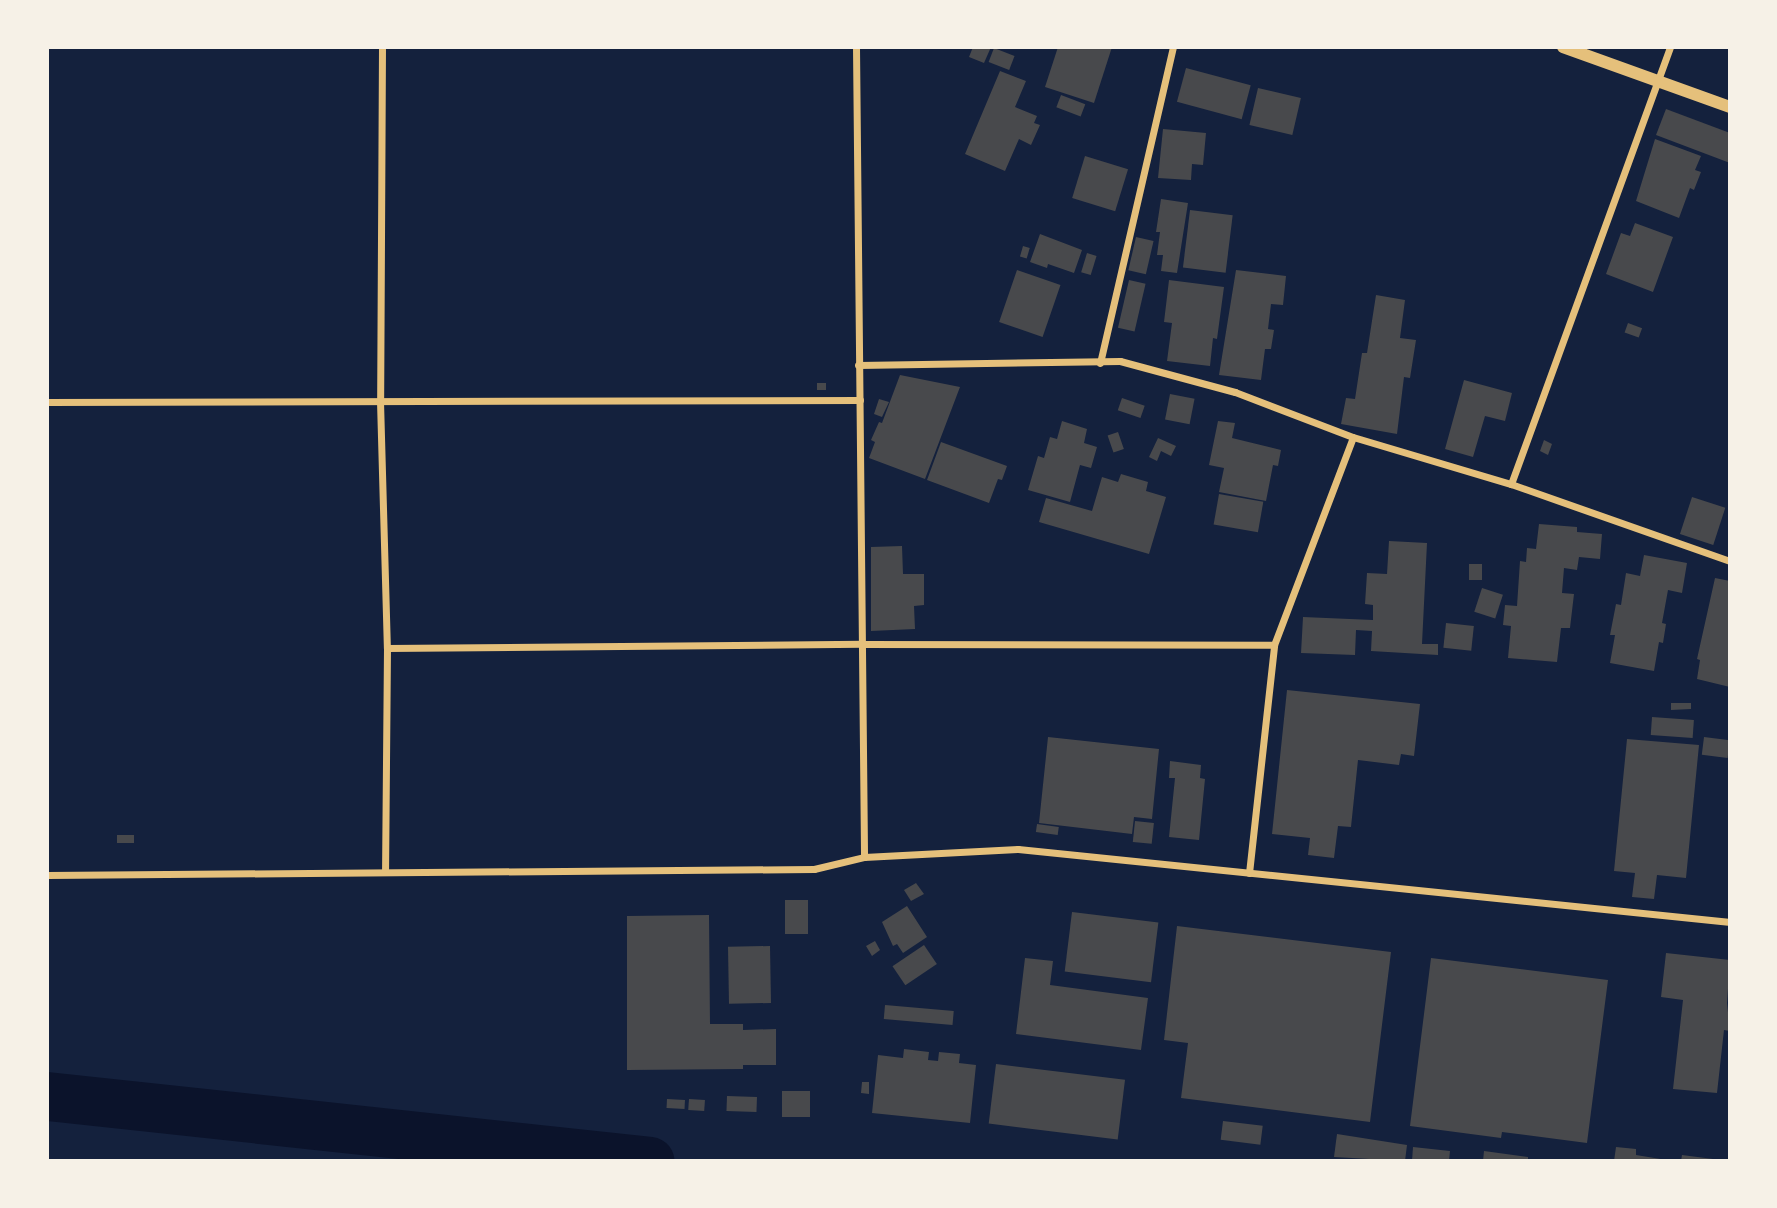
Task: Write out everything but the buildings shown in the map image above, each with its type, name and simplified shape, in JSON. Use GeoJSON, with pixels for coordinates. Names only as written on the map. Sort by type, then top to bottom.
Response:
{"type":"FeatureCollection","features":[{"type":"Feature","properties":{"kind":"street"},"geometry":{"type":"LineString","coordinates":[[382,47],[380,401],[387,648],[385,872]]}},
{"type":"Feature","properties":{"kind":"street"},"geometry":{"type":"LineString","coordinates":[[856,47],[864,857]]}},
{"type":"Feature","properties":{"kind":"street"},"geometry":{"type":"LineString","coordinates":[[1100,363],[1173,47]]}},
{"type":"Feature","properties":{"kind":"street"},"geometry":{"type":"LineString","coordinates":[[1563,47],[1730,107]]}},
{"type":"Feature","properties":{"kind":"street"},"geometry":{"type":"LineString","coordinates":[[1511,484],[1670,47]]}},
{"type":"Feature","properties":{"kind":"street"},"geometry":{"type":"LineString","coordinates":[[858,365],[1119,361],[1235,392],[1353,437],[1511,484],[1730,561]]}},
{"type":"Feature","properties":{"kind":"street"},"geometry":{"type":"LineString","coordinates":[[47,402],[860,400]]}},
{"type":"Feature","properties":{"kind":"street"},"geometry":{"type":"LineString","coordinates":[[1249,873],[1273,645],[1353,437]]}},
{"type":"Feature","properties":{"kind":"street"},"geometry":{"type":"LineString","coordinates":[[387,648],[862,644],[1273,645]]}},
{"type":"Feature","properties":{"kind":"street"},"geometry":{"type":"LineString","coordinates":[[47,875],[814,869],[864,857],[1018,849],[1730,922]]}},
{"type":"Feature","properties":{"kind":"waterway"},"geometry":{"type":"LineString","coordinates":[[47,1096],[650,1161]]}}]}
